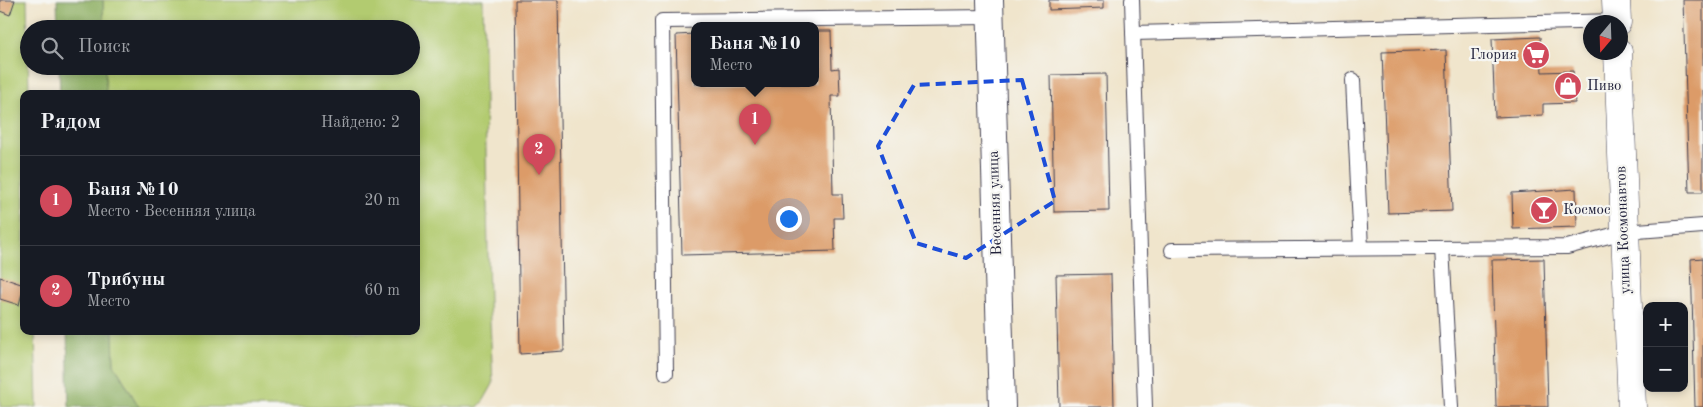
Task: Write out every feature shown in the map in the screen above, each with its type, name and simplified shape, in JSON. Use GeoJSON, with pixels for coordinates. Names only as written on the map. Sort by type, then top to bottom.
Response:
{"type":"FeatureCollection","features":[{"type":"Feature","properties":{"kind":"street","name":"Весенняя улица"},"geometry":{"type":"LineString","coordinates":[[990,9],[1002,407]]}},
{"type":"Feature","properties":{"kind":"street","name":"улица Космонавтов"},"geometry":{"type":"LineString","coordinates":[[1618,60],[1632,407]]}},
{"type":"Feature","properties":{"kind":"lane"},"geometry":{"type":"LineString","coordinates":[[1132,0],[1145,407]]}},
{"type":"Feature","properties":{"kind":"lane"},"geometry":{"type":"LineString","coordinates":[[666,373],[662,21],[990,9]]}},
{"type":"Feature","properties":{"kind":"lane"},"geometry":{"type":"LineString","coordinates":[[1133,33],[1617,14]]}},
{"type":"Feature","properties":{"kind":"lane"},"geometry":{"type":"LineString","coordinates":[[1353,80],[1361,248]]}},
{"type":"Feature","properties":{"kind":"lane"},"geometry":{"type":"LineString","coordinates":[[1172,250],[1567,247],[1624,232],[1703,226]]}},
{"type":"Feature","properties":{"kind":"lane"},"geometry":{"type":"LineString","coordinates":[[1442,248],[1450,407]]}},
{"type":"Feature","properties":{"kind":"highlighted area"},"geometry":{"type":"Polygon","coordinates":[[[1022,80],[1055,201],[966,258],[916,243],[878,146],[914,85],[1022,80]]]}},
{"type":"Feature","properties":{"kind":"green space"},"geometry":{"type":"Polygon","coordinates":[[[0,0],[27,0],[27,20],[20,20],[20,75],[29,75],[29,90],[20,90],[20,335],[35,335],[37,407],[0,407],[0,0]]]}},
{"type":"Feature","properties":{"kind":"green space"},"geometry":{"type":"Polygon","coordinates":[[[57,0],[103,0],[104,20],[58,20],[57,0]]]}},
{"type":"Feature","properties":{"kind":"green space"},"geometry":{"type":"Polygon","coordinates":[[[103,0],[483,0],[489,301],[493,384],[478,407],[139,407],[114,364],[112,335],[420,335],[420,90],[104,90],[104,75],[420,75],[420,20],[103,20],[103,0]]]}},
{"type":"Feature","properties":{"kind":"green space"},"geometry":{"type":"Polygon","coordinates":[[[59,75],[105,75],[106,90],[60,90],[59,75]]]}},
{"type":"Feature","properties":{"kind":"green space"},"geometry":{"type":"Polygon","coordinates":[[[67,335],[113,335],[114,364],[139,407],[69,407],[67,335]]]}},
{"type":"Feature","properties":{"kind":"building"},"geometry":{"type":"Polygon","coordinates":[[[0,0],[15,0],[10,15],[0,11],[0,0]]]}},
{"type":"Feature","properties":{"kind":"building"},"geometry":{"type":"Polygon","coordinates":[[[515,0],[558,0],[564,351],[520,354],[515,0]]]}},
{"type":"Feature","properties":{"kind":"building"},"geometry":{"type":"Polygon","coordinates":[[[1049,0],[1104,0],[1104,8],[1049,10],[1049,0]]]}},
{"type":"Feature","properties":{"kind":"building"},"geometry":{"type":"Polygon","coordinates":[[[1683,0],[1703,0],[1703,192],[1689,192],[1683,0]]]}},
{"type":"Feature","properties":{"kind":"building"},"geometry":{"type":"Polygon","coordinates":[[[819,31],[831,31],[832,69],[839,68],[840,96],[831,96],[833,194],[842,194],[843,218],[834,218],[835,251],[682,255],[676,35],[691,34],[691,87],[819,87],[819,31]]]}},
{"type":"Feature","properties":{"kind":"building"},"geometry":{"type":"Polygon","coordinates":[[[1540,37],[1542,72],[1573,71],[1575,103],[1543,104],[1543,115],[1495,117],[1492,39],[1540,37]]]}},
{"type":"Feature","properties":{"kind":"building"},"geometry":{"type":"Polygon","coordinates":[[[1446,50],[1452,211],[1388,213],[1382,52],[1446,50]]]}},
{"type":"Feature","properties":{"kind":"building"},"geometry":{"type":"Polygon","coordinates":[[[1106,74],[1109,211],[1054,212],[1051,75],[1106,74]]]}},
{"type":"Feature","properties":{"kind":"building","name":"Космос"},"geometry":{"type":"Polygon","coordinates":[[[1576,189],[1577,227],[1513,229],[1512,193],[1576,189]]]}},
{"type":"Feature","properties":{"kind":"building"},"geometry":{"type":"Polygon","coordinates":[[[1703,258],[1703,407],[1695,407],[1691,259],[1703,258]]]}},
{"type":"Feature","properties":{"kind":"building"},"geometry":{"type":"Polygon","coordinates":[[[1544,259],[1548,407],[1496,407],[1492,260],[1544,259]]]}},
{"type":"Feature","properties":{"kind":"building"},"geometry":{"type":"Polygon","coordinates":[[[1111,274],[1114,407],[1059,407],[1056,275],[1111,274]]]}},
{"type":"Feature","properties":{"kind":"building"},"geometry":{"type":"Polygon","coordinates":[[[0,277],[20,284],[19,305],[0,299],[0,277]]]}},
{"type":"Feature","properties":{"kind":"place","name":"Глория"},"geometry":{"type":"Point","coordinates":[1536,55]}},
{"type":"Feature","properties":{"kind":"place","name":"Пиво"},"geometry":{"type":"Point","coordinates":[1568,86]}},
{"type":"Feature","properties":{"kind":"place","name":"Баня №10"},"geometry":{"type":"Point","coordinates":[755,145]}},
{"type":"Feature","properties":{"kind":"place","name":"Трибуны"},"geometry":{"type":"Point","coordinates":[539,175]}},
{"type":"Feature","properties":{"kind":"place","name":"Космос"},"geometry":{"type":"Point","coordinates":[1544,210]}}]}
